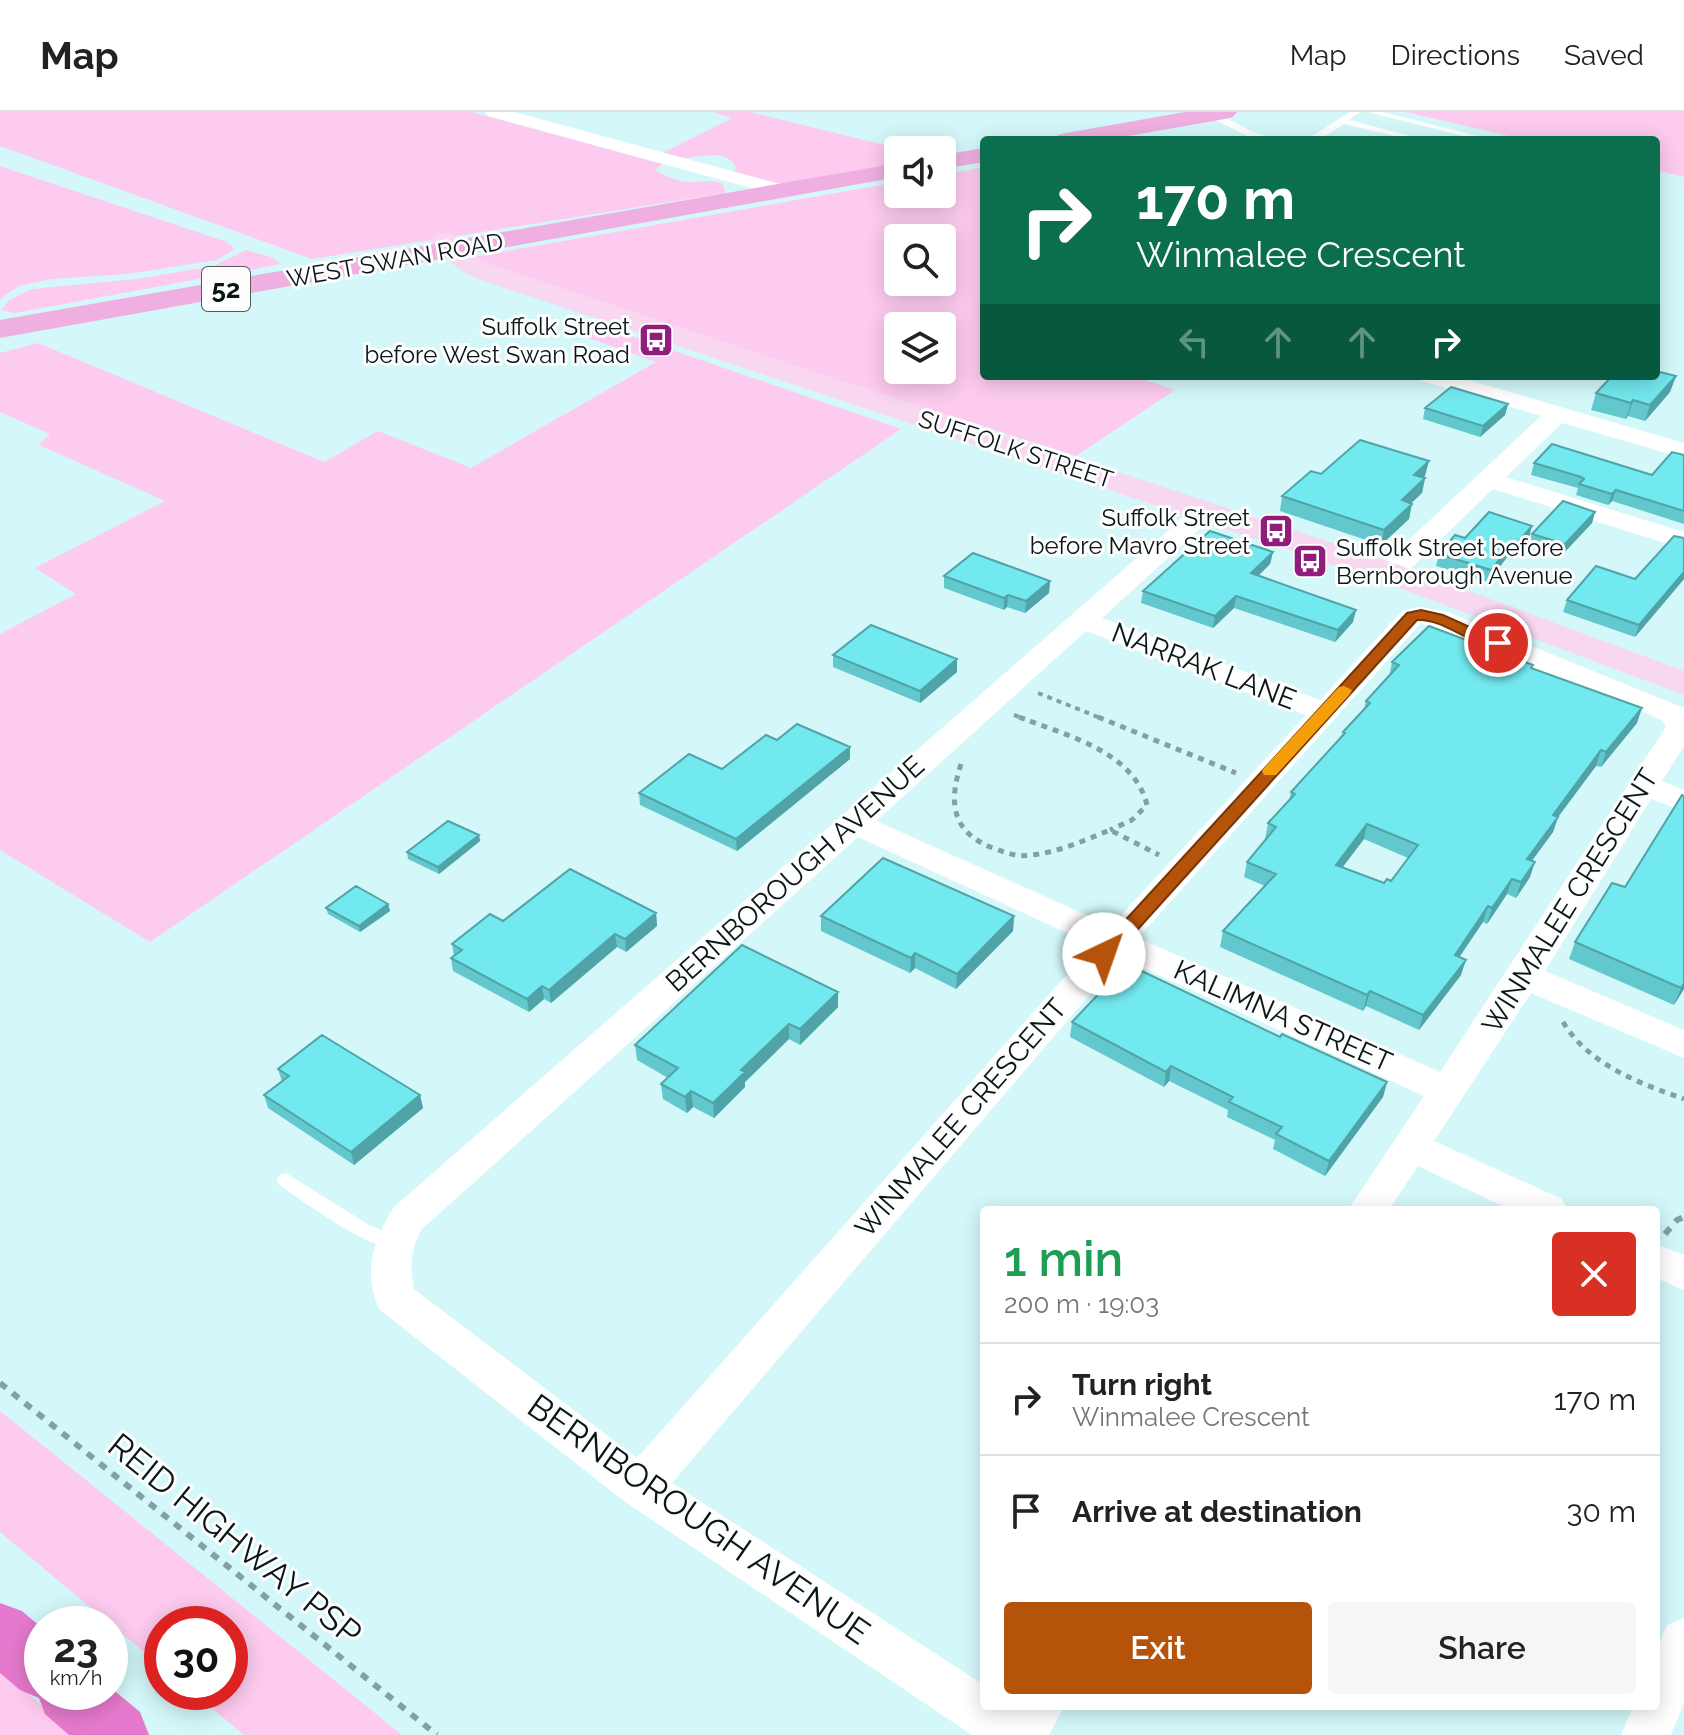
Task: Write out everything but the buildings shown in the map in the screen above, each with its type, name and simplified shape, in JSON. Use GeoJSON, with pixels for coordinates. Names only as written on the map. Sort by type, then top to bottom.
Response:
{"type":"FeatureCollection","features":[{"type":"Feature","properties":{"kind":"highway"},"geometry":{"type":"LineString","coordinates":[[0,1632],[24,1653]]}},
{"type":"Feature","properties":{"kind":"highway"},"geometry":{"type":"LineString","coordinates":[[89,1710],[117,1735]]}},
{"type":"Feature","properties":{"kind":"main road"},"geometry":{"type":"LineString","coordinates":[[1089,136],[1218,113]]}},
{"type":"Feature","properties":{"kind":"main road"},"geometry":{"type":"LineString","coordinates":[[956,160],[980,156]]}},
{"type":"Feature","properties":{"kind":"main road","name":"WEST SWAN ROAD"},"geometry":{"type":"LineString","coordinates":[[0,320],[884,172]]}},
{"type":"Feature","properties":{"kind":"main road","name":"WEST SWAN ROAD"},"geometry":{"type":"LineString","coordinates":[[0,329],[448,245]]}},
{"type":"Feature","properties":{"kind":"street"},"geometry":{"type":"LineString","coordinates":[[494,112],[780,190]]}},
{"type":"Feature","properties":{"kind":"street","name":"SUFFOLK STREET"},"geometry":{"type":"LineString","coordinates":[[448,245],[475,268],[523,286],[1390,573],[1684,684]]}},
{"type":"Feature","properties":{"kind":"street"},"geometry":{"type":"LineString","coordinates":[[1443,380],[1684,451]]}},
{"type":"Feature","properties":{"kind":"street"},"geometry":{"type":"LineString","coordinates":[[1390,573],[1557,414]]}},
{"type":"Feature","properties":{"kind":"street"},"geometry":{"type":"LineString","coordinates":[[1491,480],[1684,541]]}},
{"type":"Feature","properties":{"kind":"street","name":"BERNBOROUGH AVENUE"},"geometry":{"type":"LineString","coordinates":[[1018,1735],[640,1487],[395,1298],[390,1273],[392,1242],[408,1218],[1204,512]]}},
{"type":"Feature","properties":{"kind":"street","name":"WINMALEE CRESCENT"},"geometry":{"type":"LineString","coordinates":[[640,1487],[1116,941],[1412,617],[1429,616],[1676,716],[1681,727],[1449,1092],[1371,1206]]}},
{"type":"Feature","properties":{"kind":"street","name":"NARRAK LANE"},"geometry":{"type":"LineString","coordinates":[[1082,620],[1325,712]]}},
{"type":"Feature","properties":{"kind":"street"},"geometry":{"type":"LineString","coordinates":[[1644,785],[1684,801]]}},
{"type":"Feature","properties":{"kind":"street","name":"KALIMNA STREET"},"geometry":{"type":"LineString","coordinates":[[853,823],[1449,1092]]}},
{"type":"Feature","properties":{"kind":"street"},"geometry":{"type":"LineString","coordinates":[[1524,976],[1684,1045]]}},
{"type":"Feature","properties":{"kind":"street"},"geometry":{"type":"LineString","coordinates":[[1410,1146],[1539,1206]]}},
{"type":"Feature","properties":{"kind":"street"},"geometry":{"type":"LineString","coordinates":[[1660,1247],[1684,1273]]}},
{"type":"Feature","properties":{"kind":"street"},"geometry":{"type":"LineString","coordinates":[[1660,1700],[1684,1641]]}},
{"type":"Feature","properties":{"kind":"street"},"geometry":{"type":"LineString","coordinates":[[1018,1735],[1036,1710]]}},
{"type":"Feature","properties":{"kind":"street"},"geometry":{"type":"LineString","coordinates":[[1646,1735],[1656,1710]]}},
{"type":"Feature","properties":{"kind":"lane"},"geometry":{"type":"LineString","coordinates":[[1319,136],[1356,112]]}},
{"type":"Feature","properties":{"kind":"lane"},"geometry":{"type":"LineString","coordinates":[[1372,112],[1473,136]]}},
{"type":"Feature","properties":{"kind":"lane"},"geometry":{"type":"LineString","coordinates":[[1218,113],[1258,136]]}},
{"type":"Feature","properties":{"kind":"lane"},"geometry":{"type":"LineString","coordinates":[[1343,121],[1405,136]]}},
{"type":"Feature","properties":{"kind":"lane"},"geometry":{"type":"LineString","coordinates":[[286,1180],[362,1230],[392,1242]]}},
{"type":"Feature","properties":{"kind":"path"},"geometry":{"type":"LineString","coordinates":[[1031,691],[1241,775]]}},
{"type":"Feature","properties":{"kind":"path"},"geometry":{"type":"LineString","coordinates":[[968,755],[958,772],[953,791],[958,823],[978,844],[1019,856],[1051,850],[1110,830],[1132,820],[1147,805],[1147,794],[1138,778],[1115,758],[1000,709]]}},
{"type":"Feature","properties":{"kind":"path"},"geometry":{"type":"LineString","coordinates":[[1110,830],[1163,857]]}},
{"type":"Feature","properties":{"kind":"path"},"geometry":{"type":"LineString","coordinates":[[1562,1019],[1567,1032],[1591,1055],[1627,1076],[1684,1099]]}},
{"type":"Feature","properties":{"kind":"path"},"geometry":{"type":"LineString","coordinates":[[1660,1247],[1677,1220],[1684,1217]]}},
{"type":"Feature","properties":{"kind":"path","name":"REID HIGHWAY PSP"},"geometry":{"type":"LineString","coordinates":[[0,1383],[437,1735]]}},
{"type":"Feature","properties":{"kind":"shaded area"},"geometry":{"type":"Polygon","coordinates":[[[0,112],[472,112],[662,164],[655,170],[679,180],[722,183],[726,193],[312,259],[0,146],[0,112]]]}},
{"type":"Feature","properties":{"kind":"shaded area"},"geometry":{"type":"Polygon","coordinates":[[[713,112],[750,112],[884,145],[884,166],[783,184],[733,173],[737,168],[718,155],[682,158],[662,153],[732,118],[713,112]]]}},
{"type":"Feature","properties":{"kind":"shaded area"},"geometry":{"type":"Polygon","coordinates":[[[1406,112],[1684,112],[1684,177],[1660,171],[1660,136],[1509,136],[1406,112]]]}},
{"type":"Feature","properties":{"kind":"shaded area"},"geometry":{"type":"Polygon","coordinates":[[[0,166],[227,242],[235,249],[217,260],[128,274],[52,279],[19,286],[0,299],[0,166]]]}},
{"type":"Feature","properties":{"kind":"shaded area"},"geometry":{"type":"Polygon","coordinates":[[[980,168],[980,380],[1144,380],[1175,390],[1076,456],[512,276],[473,257],[884,184],[884,208],[956,208],[956,172],[980,168]]]}},
{"type":"Feature","properties":{"kind":"shaded area"},"geometry":{"type":"Polygon","coordinates":[[[246,250],[271,257],[281,264],[15,313],[1,310],[9,300],[32,289],[136,279],[214,266],[246,250]]]}},
{"type":"Feature","properties":{"kind":"shaded area"},"geometry":{"type":"Polygon","coordinates":[[[585,320],[901,429],[150,942],[0,850],[0,634],[76,594],[35,568],[165,501],[39,445],[50,434],[0,412],[0,353],[38,343],[324,462],[378,431],[471,468],[656,362],[566,330],[585,320]]]}},
{"type":"Feature","properties":{"kind":"shaded area"},"geometry":{"type":"Polygon","coordinates":[[[0,1411],[242,1606],[144,1606],[144,1652],[128,1639],[128,1606],[89,1606],[0,1532],[0,1411]]]}},
{"type":"Feature","properties":{"kind":"shaded area"},"geometry":{"type":"Polygon","coordinates":[[[248,1611],[402,1735],[244,1735],[214,1710],[248,1710],[248,1611]]]}},
{"type":"Feature","properties":{"kind":"shaded area"},"geometry":{"type":"Polygon","coordinates":[[[0,1668],[24,1690],[24,1710],[46,1710],[74,1735],[0,1735],[0,1668]]]}},
{"type":"Feature","properties":{"kind":"slow traffic"},"geometry":{"type":"LineString","coordinates":[[1270,771],[1344,690]]}},
{"type":"Feature","properties":{"kind":"place","name":"Suffolk Street before West Swan Road"},"geometry":{"type":"Point","coordinates":[656,340]}},
{"type":"Feature","properties":{"kind":"place","name":"Suffolk Street before Mavro Street"},"geometry":{"type":"Point","coordinates":[1276,531]}},
{"type":"Feature","properties":{"kind":"place","name":"Suffolk Street before Bernborough Avenue"},"geometry":{"type":"Point","coordinates":[1310,561]}},
{"type":"Feature","properties":{"kind":"route"},"geometry":{"type":"LineString","coordinates":[[1104,954],[1412,617],[1438,618],[1498,643]]}}]}
